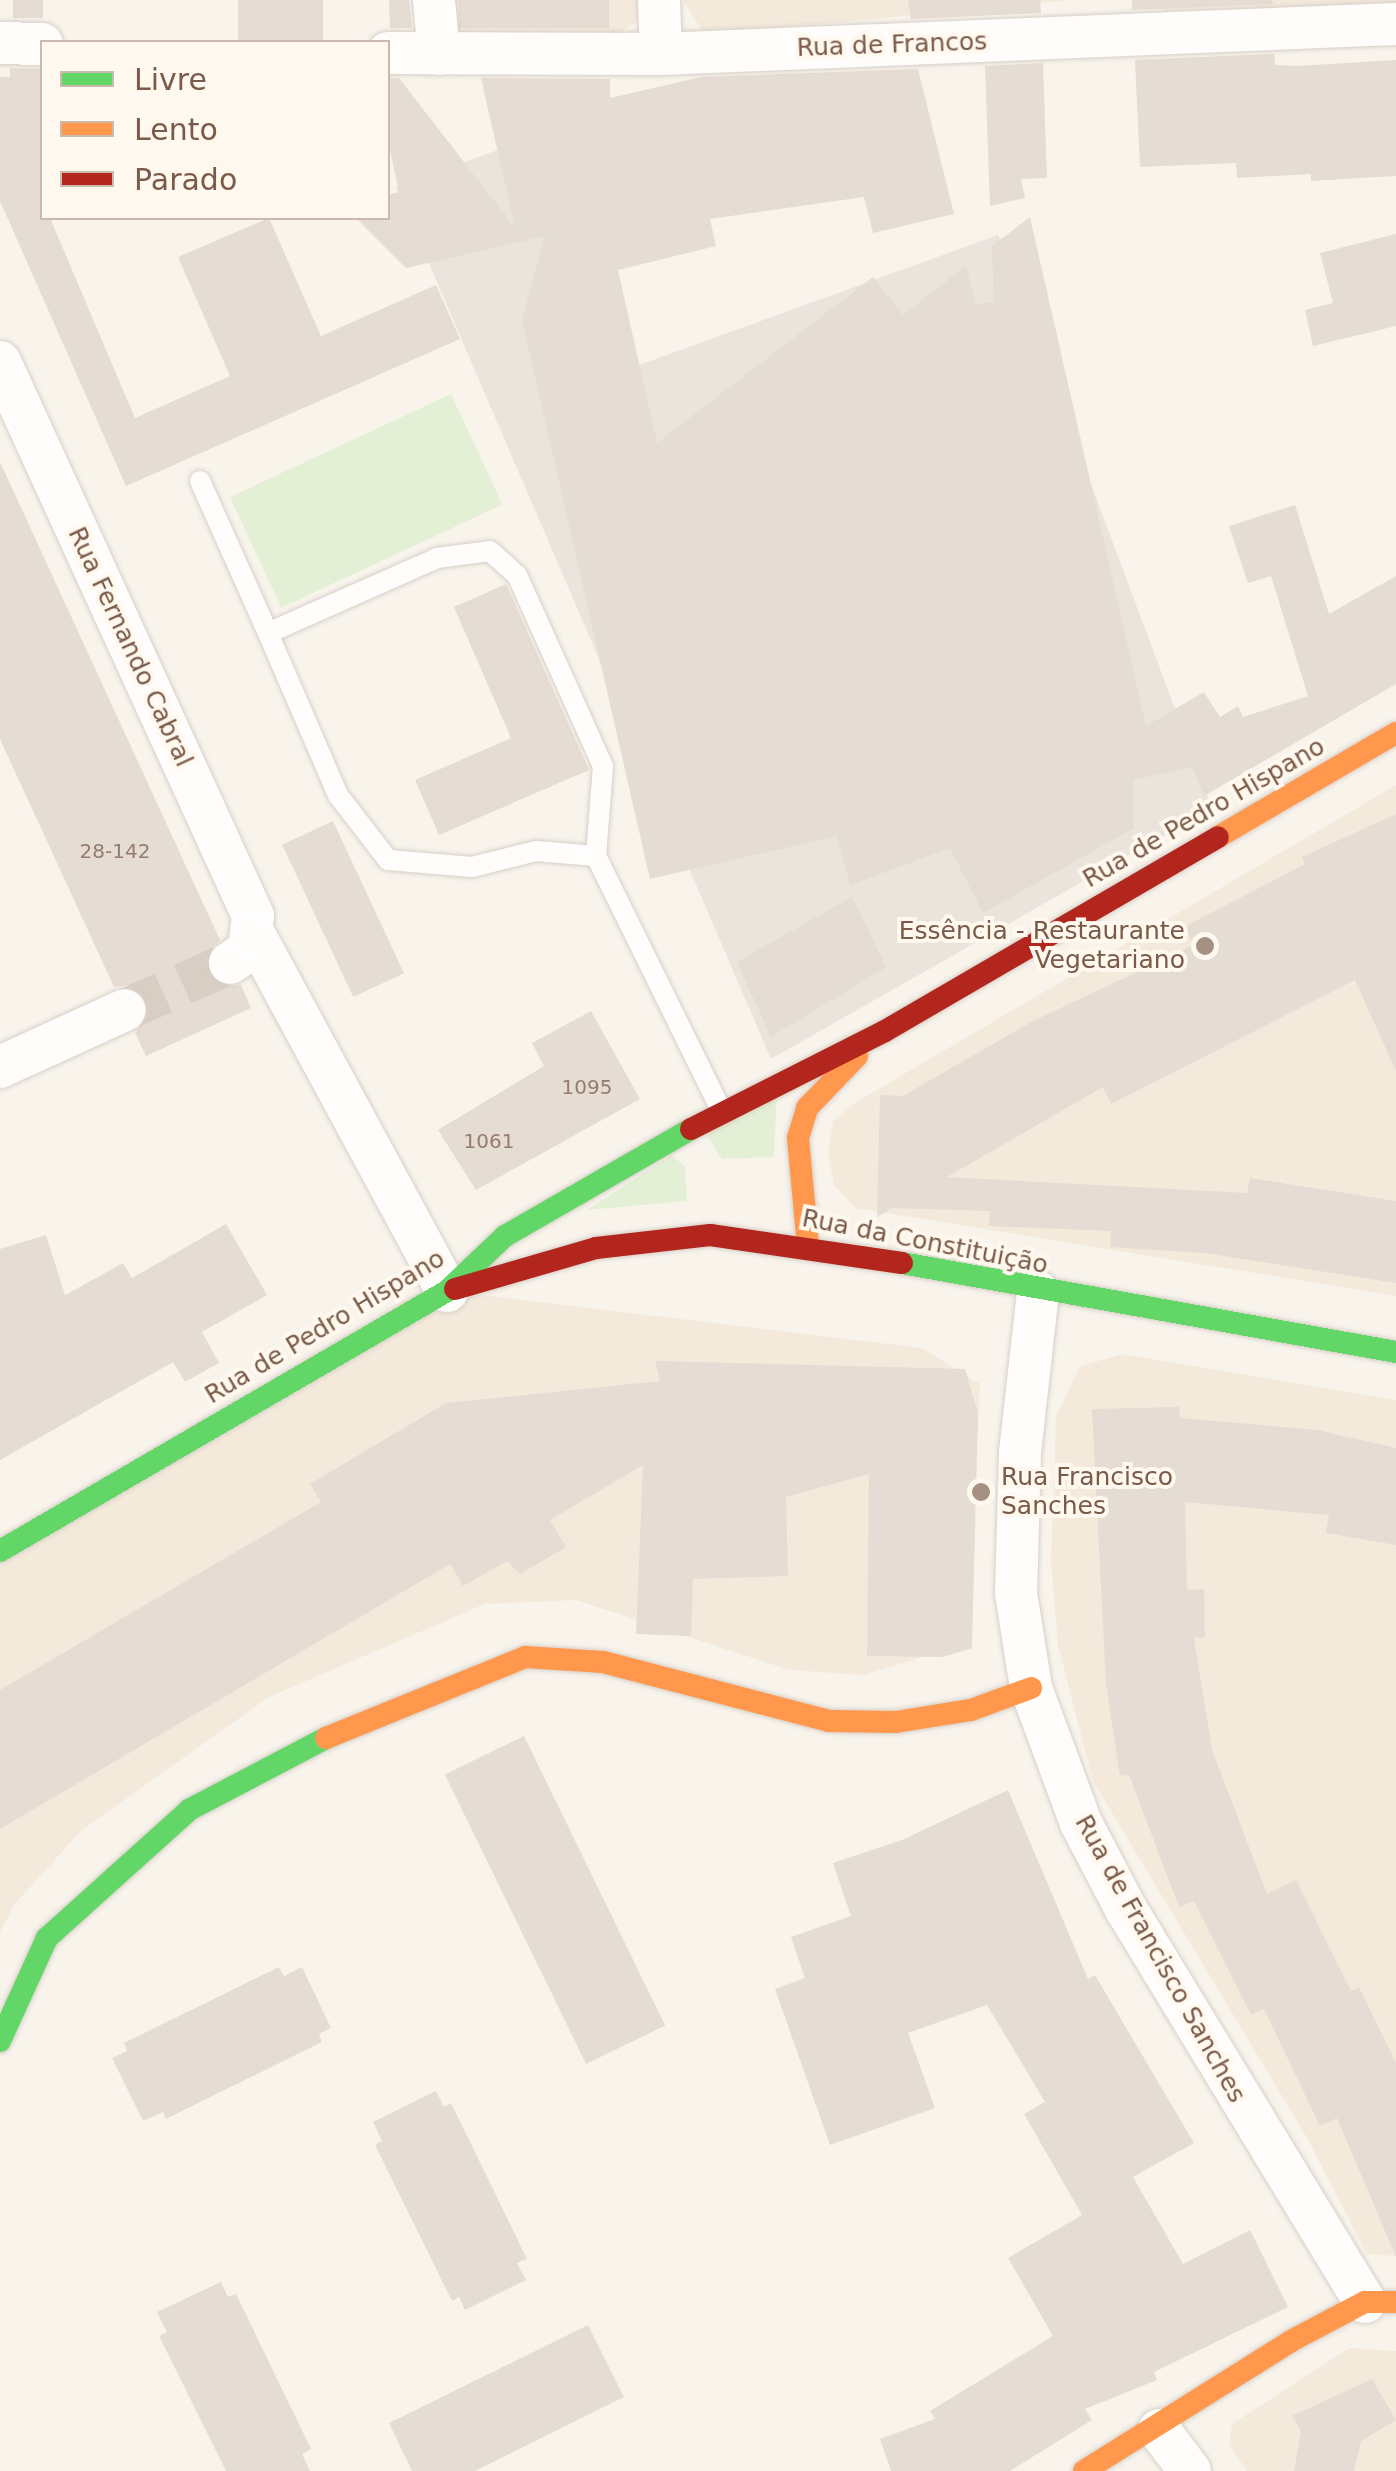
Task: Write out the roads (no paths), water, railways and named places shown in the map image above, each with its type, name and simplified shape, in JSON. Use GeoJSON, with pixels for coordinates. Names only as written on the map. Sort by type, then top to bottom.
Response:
{"type":"FeatureCollection","features":[{"type":"Feature","properties":{"kind":"street"},"geometry":{"type":"LineString","coordinates":[[434,0],[439,54]]}},
{"type":"Feature","properties":{"kind":"street"},"geometry":{"type":"LineString","coordinates":[[660,0],[661,54]]}},
{"type":"Feature","properties":{"kind":"street","name":"Rua de Francos"},"geometry":{"type":"LineString","coordinates":[[390,52],[661,54],[1396,24]]}},
{"type":"Feature","properties":{"kind":"street"},"geometry":{"type":"LineString","coordinates":[[0,44],[40,44]]}},
{"type":"Feature","properties":{"kind":"street","name":"Rua Fernando Cabral"},"geometry":{"type":"LineString","coordinates":[[0,362],[253,916],[242,948],[447,1291]]}},
{"type":"Feature","properties":{"kind":"street","name":"Rua de Pedro Hispano"},"geometry":{"type":"LineString","coordinates":[[0,1551],[447,1291],[505,1236],[722,1112],[885,1031],[1396,733]]}},
{"type":"Feature","properties":{"kind":"street"},"geometry":{"type":"LineString","coordinates":[[0,1067],[125,1010]]}},
{"type":"Feature","properties":{"kind":"street","name":"Rua de Pedro Hispano"},"geometry":{"type":"LineString","coordinates":[[808,1246],[797,1170],[807,1108],[885,1031]]}},
{"type":"Feature","properties":{"kind":"street","name":"Rua da Constituição"},"geometry":{"type":"LineString","coordinates":[[447,1291],[641,1239],[710,1235],[808,1246],[1038,1292],[1396,1352]]}},
{"type":"Feature","properties":{"kind":"street","name":"Rua de Francisco Sanches"},"geometry":{"type":"LineString","coordinates":[[1038,1292],[1020,1454],[1016,1593],[1031,1688],[1081,1823],[1126,1909],[1380,2302]]}},
{"type":"Feature","properties":{"kind":"street"},"geometry":{"type":"LineString","coordinates":[[0,2041],[47,1938],[189,1810],[348,1727],[474,1672],[525,1657],[603,1662],[829,1721],[896,1722],[971,1710],[1031,1688]]}},
{"type":"Feature","properties":{"kind":"street"},"geometry":{"type":"LineString","coordinates":[[1084,2471],[1160,2430],[1292,2341],[1380,2302]]}},
{"type":"Feature","properties":{"kind":"street"},"geometry":{"type":"LineString","coordinates":[[1160,2430],[1190,2471]]}},
{"type":"Feature","properties":{"kind":"lane"},"geometry":{"type":"LineString","coordinates":[[200,481],[338,794],[388,860],[472,868],[536,851],[596,856]]}},
{"type":"Feature","properties":{"kind":"lane"},"geometry":{"type":"LineString","coordinates":[[268,634],[437,558],[490,552],[517,575],[603,766],[596,856],[722,1112]]}},
{"type":"Feature","properties":{"kind":"tunnel"},"geometry":{"type":"LineString","coordinates":[[125,1010],[230,963]]}},
{"type":"Feature","properties":{"kind":"place","name":"Essência - Restaurante Vegetariano"},"geometry":{"type":"Point","coordinates":[1205,946]}},
{"type":"Feature","properties":{"kind":"place","name":"Rua Francisco Sanches"},"geometry":{"type":"Point","coordinates":[981,1492]}}]}
